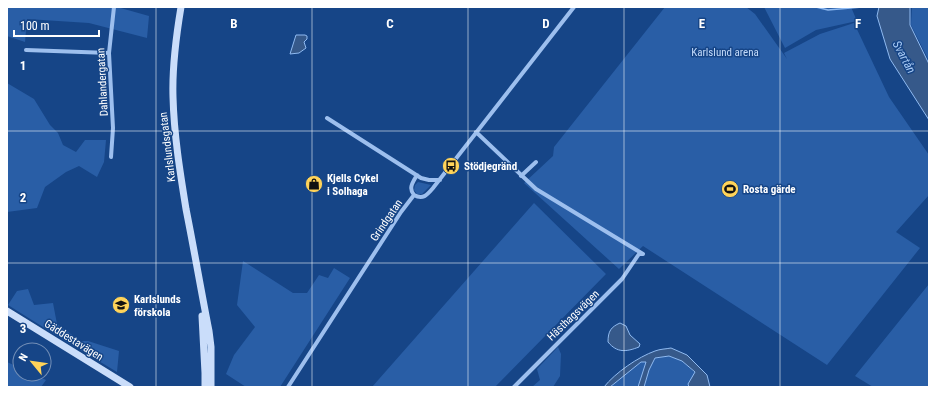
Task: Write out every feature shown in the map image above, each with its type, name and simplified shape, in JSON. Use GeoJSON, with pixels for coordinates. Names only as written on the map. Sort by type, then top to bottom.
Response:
{"type":"FeatureCollection","features":[{"type":"Feature","properties":{"kind":"main road","name":"Karlslundsgatan"},"geometry":{"type":"LineString","coordinates":[[181,7],[174,54],[174,127],[179,167],[211,347],[211,387]]}},
{"type":"Feature","properties":{"kind":"main road","name":"Karlslundsgatan"},"geometry":{"type":"LineString","coordinates":[[199,284],[205,387]]}},
{"type":"Feature","properties":{"kind":"main road","name":"Gäddestavägen"},"geometry":{"type":"LineString","coordinates":[[7,311],[130,387]]}},
{"type":"Feature","properties":{"kind":"street","name":"Dahlandergatan"},"geometry":{"type":"LineString","coordinates":[[111,157],[113,128],[109,53],[114,7]]}},
{"type":"Feature","properties":{"kind":"street","name":"Grindgatan"},"geometry":{"type":"LineString","coordinates":[[288,387],[401,212],[414,195],[423,197],[428,194],[440,180],[574,7]]}},
{"type":"Feature","properties":{"kind":"street"},"geometry":{"type":"LineString","coordinates":[[26,50],[109,53]]}},
{"type":"Feature","properties":{"kind":"street"},"geometry":{"type":"LineString","coordinates":[[328,118],[426,180],[440,180]]}},
{"type":"Feature","properties":{"kind":"street"},"geometry":{"type":"LineString","coordinates":[[476,132],[522,176],[536,162]]}},
{"type":"Feature","properties":{"kind":"street"},"geometry":{"type":"LineString","coordinates":[[414,195],[412,193],[411,186],[417,175]]}},
{"type":"Feature","properties":{"kind":"street","name":"Hästhagsvägen"},"geometry":{"type":"LineString","coordinates":[[514,387],[622,279],[639,254],[643,254],[536,189],[522,176]]}},
{"type":"Feature","properties":{"kind":"green space"},"geometry":{"type":"Polygon","coordinates":[[[7,7],[117,7],[149,16],[147,38],[89,23],[27,19],[25,42],[7,36],[7,7]]]}},
{"type":"Feature","properties":{"kind":"green space","name":"Rosta gärde"},"geometry":{"type":"Polygon","coordinates":[[[665,7],[746,7],[755,14],[787,59],[784,53],[820,34],[854,23],[889,97],[929,155],[929,195],[896,232],[920,248],[827,365],[643,246],[619,269],[524,183],[553,156],[554,147],[665,7]]]}},
{"type":"Feature","properties":{"kind":"green space"},"geometry":{"type":"Polygon","coordinates":[[[764,7],[851,7],[857,21],[816,30],[785,48],[764,7]]]}},
{"type":"Feature","properties":{"kind":"green space"},"geometry":{"type":"Polygon","coordinates":[[[912,7],[929,7],[929,61],[911,25],[912,7]]]}},
{"type":"Feature","properties":{"kind":"green space"},"geometry":{"type":"Polygon","coordinates":[[[7,83],[34,99],[50,125],[58,133],[63,145],[76,152],[85,140],[106,140],[104,162],[97,177],[79,166],[66,172],[45,187],[37,208],[7,212],[7,83]]]}},
{"type":"Feature","properties":{"kind":"green space"},"geometry":{"type":"Polygon","coordinates":[[[418,182],[431,185],[422,194],[417,194],[414,190],[415,185],[418,182]]]}},
{"type":"Feature","properties":{"kind":"green space"},"geometry":{"type":"Polygon","coordinates":[[[534,203],[606,274],[495,387],[372,387],[534,203]]]}},
{"type":"Feature","properties":{"kind":"green space"},"geometry":{"type":"Polygon","coordinates":[[[243,261],[293,293],[307,293],[319,275],[328,278],[334,268],[350,278],[280,387],[246,387],[226,374],[234,355],[255,327],[237,305],[243,261]]]}},
{"type":"Feature","properties":{"kind":"green space"},"geometry":{"type":"Polygon","coordinates":[[[929,284],[929,387],[873,387],[855,376],[929,284]]]}},
{"type":"Feature","properties":{"kind":"green space"},"geometry":{"type":"Polygon","coordinates":[[[28,289],[34,305],[53,303],[57,324],[75,337],[70,344],[8,305],[17,291],[28,289]]]}},
{"type":"Feature","properties":{"kind":"green space"},"geometry":{"type":"Polygon","coordinates":[[[82,341],[88,341],[119,351],[117,372],[77,348],[82,341]]]}},
{"type":"Feature","properties":{"kind":"green space"},"geometry":{"type":"Polygon","coordinates":[[[558,347],[561,354],[560,376],[553,387],[532,387],[540,380],[537,369],[558,347]]]}},
{"type":"Feature","properties":{"kind":"green space"},"geometry":{"type":"Polygon","coordinates":[[[669,356],[682,361],[695,373],[688,384],[689,387],[644,387],[649,370],[655,358],[669,356]]]}},
{"type":"Feature","properties":{"kind":"green space"},"geometry":{"type":"Polygon","coordinates":[[[7,362],[12,364],[12,382],[45,382],[41,387],[7,387],[7,362]]]}},
{"type":"Feature","properties":{"kind":"green space"},"geometry":{"type":"Polygon","coordinates":[[[641,362],[646,362],[638,387],[610,387],[641,362]]]}},
{"type":"Feature","properties":{"kind":"water","name":"Svartån"},"geometry":{"type":"Polygon","coordinates":[[[879,7],[910,7],[910,25],[929,64],[929,120],[890,59],[877,16],[879,7]]]}},
{"type":"Feature","properties":{"kind":"water"},"geometry":{"type":"Polygon","coordinates":[[[296,35],[307,36],[307,39],[304,42],[306,48],[299,53],[290,54],[296,35]]]}},
{"type":"Feature","properties":{"kind":"water"},"geometry":{"type":"Polygon","coordinates":[[[620,323],[626,326],[630,335],[640,344],[639,347],[626,351],[618,350],[611,346],[608,342],[609,335],[614,326],[620,323]]]}},
{"type":"Feature","properties":{"kind":"water"},"geometry":{"type":"Polygon","coordinates":[[[671,348],[687,355],[707,375],[710,387],[689,387],[688,384],[695,372],[682,361],[669,356],[655,358],[649,370],[644,387],[638,387],[646,362],[641,362],[610,387],[604,387],[620,371],[634,361],[657,350],[671,348]]]}},
{"type":"Feature","properties":{"kind":"waterway"},"geometry":{"type":"LineString","coordinates":[[816,7],[828,10],[862,7]]}},
{"type":"Feature","properties":{"kind":"place","name":"Stödjegränd"},"geometry":{"type":"Point","coordinates":[451,166]}},
{"type":"Feature","properties":{"kind":"place","name":"Kjells Cykel i Solhaga"},"geometry":{"type":"Point","coordinates":[314,184]}},
{"type":"Feature","properties":{"kind":"place","name":"Rosta gärde"},"geometry":{"type":"Point","coordinates":[730,189]}},
{"type":"Feature","properties":{"kind":"place","name":"Karlslunds förskola"},"geometry":{"type":"Point","coordinates":[121,305]}},
{"type":"Feature","properties":{"kind":"park label","name":"Karlslund arena"},"geometry":{"type":"Point","coordinates":[725,52]}}]}
